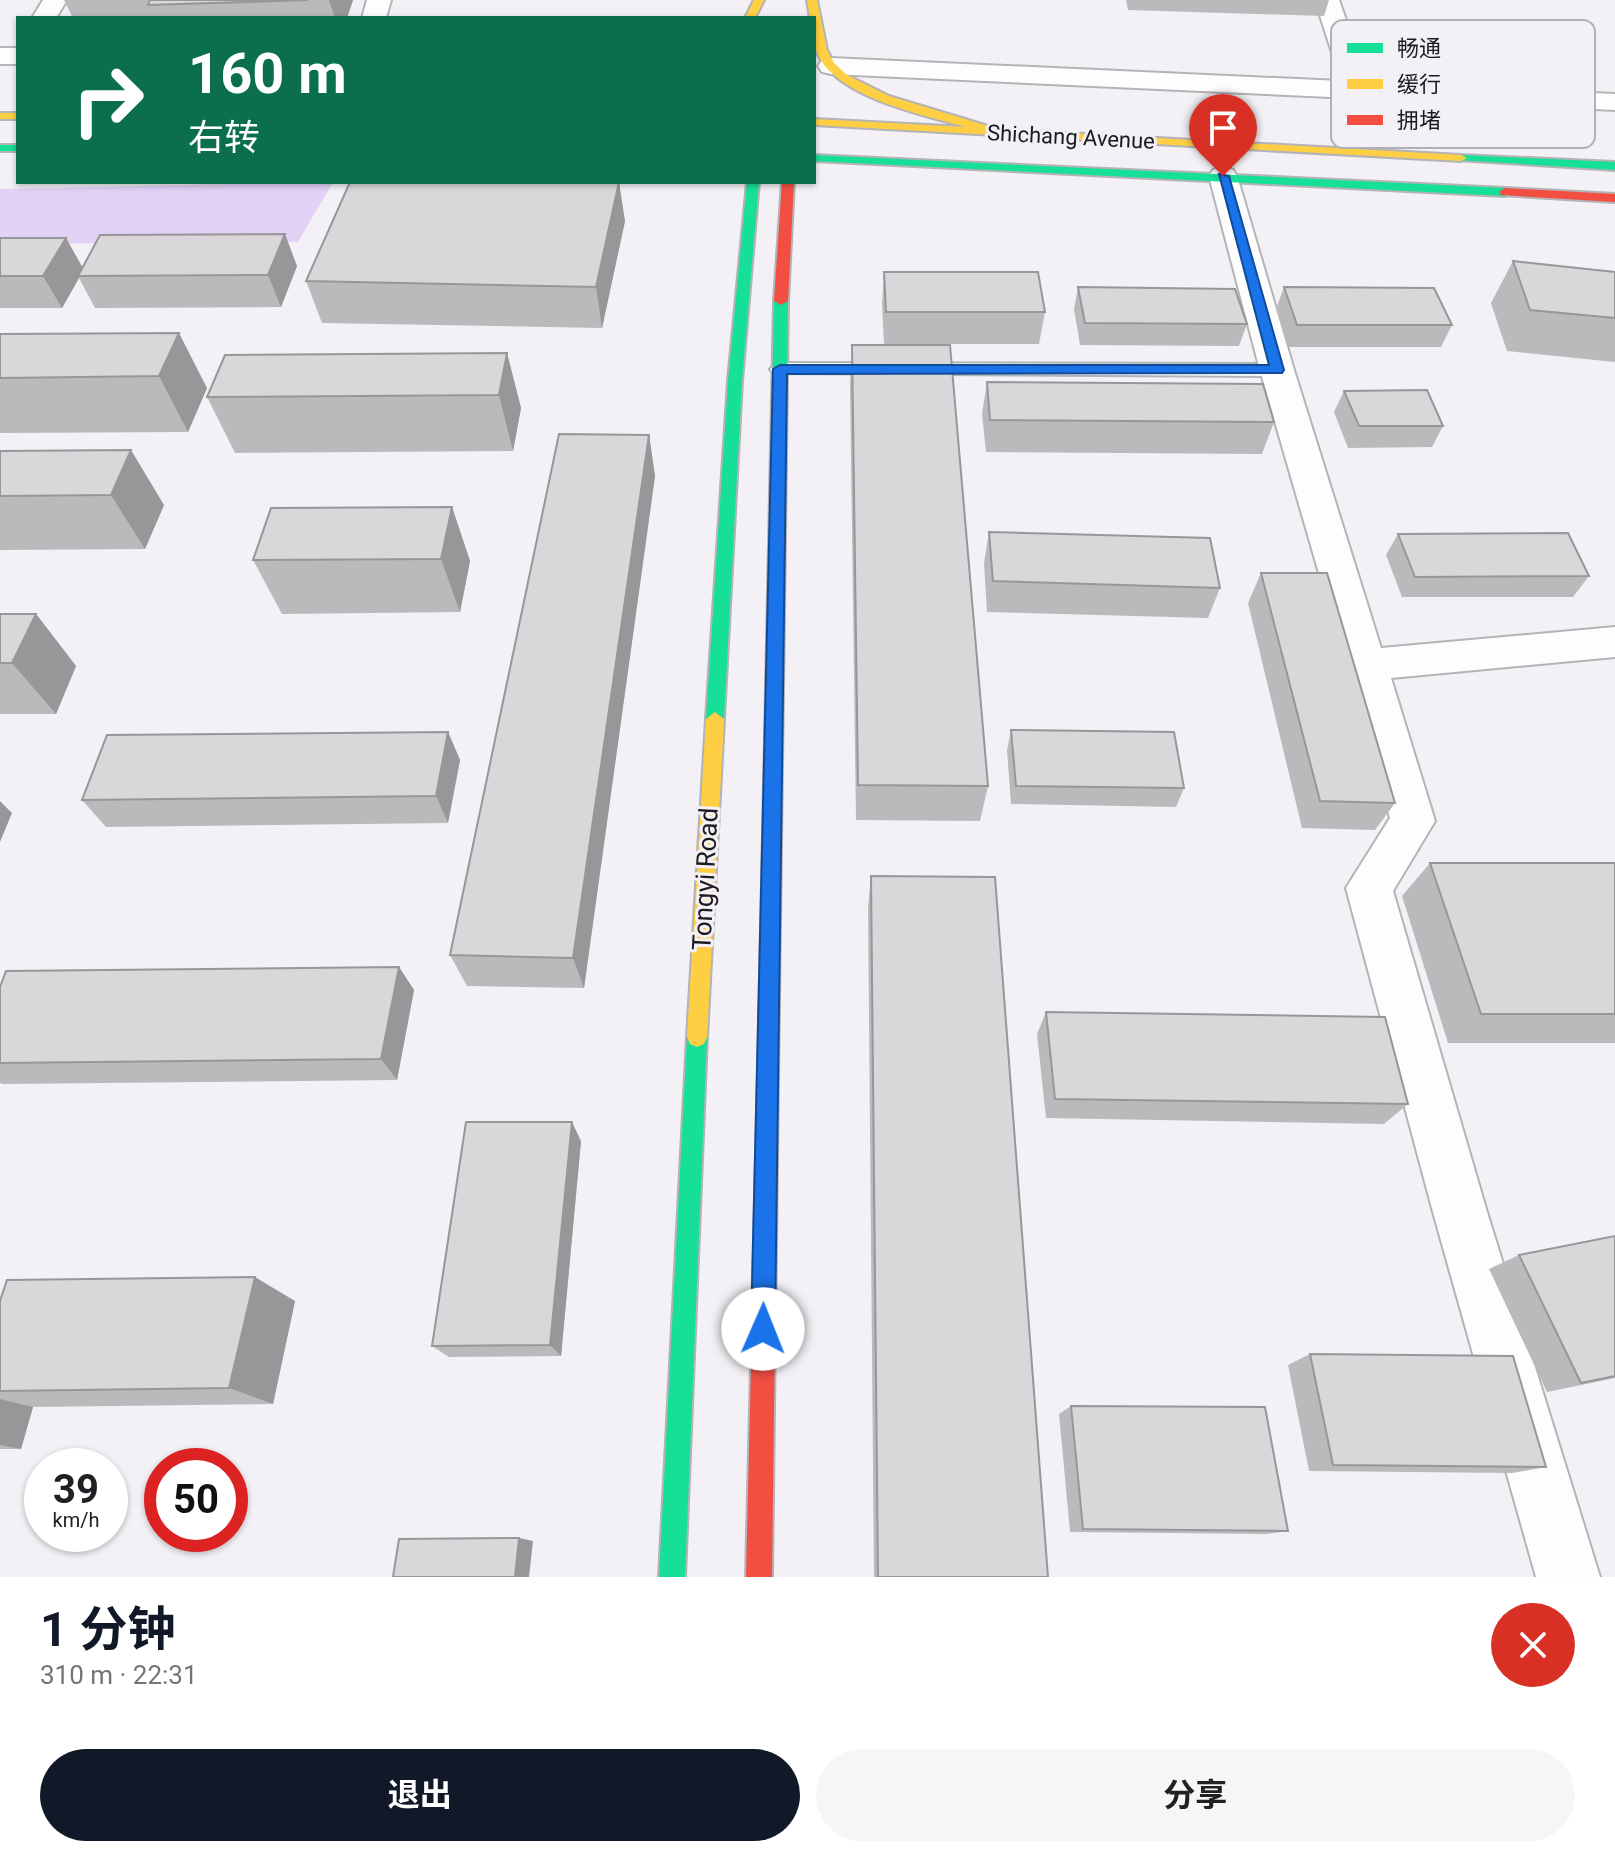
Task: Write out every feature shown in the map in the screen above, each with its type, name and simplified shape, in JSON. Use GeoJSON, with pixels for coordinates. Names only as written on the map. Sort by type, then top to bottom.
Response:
{"type":"FeatureCollection","features":[{"type":"Feature","properties":{"kind":"main road"},"geometry":{"type":"LineString","coordinates":[[816,20],[821,46],[831,66],[886,98],[1000,133]]}},
{"type":"Feature","properties":{"kind":"main road","name":"Shichang Avenue"},"geometry":{"type":"LineString","coordinates":[[816,122],[1615,166]]}},
{"type":"Feature","properties":{"kind":"main road","name":"Shichang Avenue"},"geometry":{"type":"LineString","coordinates":[[816,158],[1223,176],[1615,198]]}},
{"type":"Feature","properties":{"kind":"main road","name":"Tongyi Road"},"geometry":{"type":"LineString","coordinates":[[672,1577],[705,879],[735,381],[753,184]]}},
{"type":"Feature","properties":{"kind":"main road"},"geometry":{"type":"LineString","coordinates":[[759,1577],[782,269],[788,184]]}},
{"type":"Feature","properties":{"kind":"street"},"geometry":{"type":"LineString","coordinates":[[1327,0],[1334,20]]}},
{"type":"Feature","properties":{"kind":"street"},"geometry":{"type":"LineString","coordinates":[[831,66],[1331,89]]}},
{"type":"Feature","properties":{"kind":"street"},"geometry":{"type":"LineString","coordinates":[[1595,101],[1615,102]]}},
{"type":"Feature","properties":{"kind":"street"},"geometry":{"type":"LineString","coordinates":[[1223,176],[1277,370],[1413,821],[1369,888],[1460,1212],[1568,1577]]}},
{"type":"Feature","properties":{"kind":"street"},"geometry":{"type":"LineString","coordinates":[[1366,665],[1615,642]]}},
{"type":"Feature","properties":{"kind":"lane"},"geometry":{"type":"LineString","coordinates":[[780,369],[1277,370]]}},
{"type":"Feature","properties":{"kind":"shaded area"},"geometry":{"type":"Polygon","coordinates":[[[332,184],[298,242],[0,244],[0,189],[332,184]]]}},
{"type":"Feature","properties":{"kind":"building"},"geometry":{"type":"Polygon","coordinates":[[[150,0],[308,0],[148,5],[150,0]]]}},
{"type":"Feature","properties":{"kind":"building"},"geometry":{"type":"Polygon","coordinates":[[[349,184],[619,184],[596,287],[306,281],[349,184]]]}},
{"type":"Feature","properties":{"kind":"building"},"geometry":{"type":"Polygon","coordinates":[[[285,234],[268,275],[78,276],[100,235],[285,234]]]}},
{"type":"Feature","properties":{"kind":"building"},"geometry":{"type":"Polygon","coordinates":[[[0,238],[66,238],[43,276],[0,276],[0,238]]]}},
{"type":"Feature","properties":{"kind":"building"},"geometry":{"type":"Polygon","coordinates":[[[1513,261],[1615,272],[1615,318],[1530,310],[1513,261]]]}},
{"type":"Feature","properties":{"kind":"building"},"geometry":{"type":"Polygon","coordinates":[[[884,272],[1038,272],[1045,312],[886,312],[884,272]]]}},
{"type":"Feature","properties":{"kind":"building"},"geometry":{"type":"Polygon","coordinates":[[[1078,287],[1235,289],[1247,324],[1085,323],[1078,287]]]}},
{"type":"Feature","properties":{"kind":"building"},"geometry":{"type":"Polygon","coordinates":[[[1284,287],[1434,288],[1452,325],[1297,325],[1284,287]]]}},
{"type":"Feature","properties":{"kind":"building"},"geometry":{"type":"Polygon","coordinates":[[[179,333],[159,376],[0,378],[0,334],[179,333]]]}},
{"type":"Feature","properties":{"kind":"building"},"geometry":{"type":"Polygon","coordinates":[[[852,345],[950,345],[988,786],[858,785],[852,345]]]}},
{"type":"Feature","properties":{"kind":"building"},"geometry":{"type":"Polygon","coordinates":[[[507,353],[499,395],[207,397],[225,355],[507,353]]]}},
{"type":"Feature","properties":{"kind":"building"},"geometry":{"type":"Polygon","coordinates":[[[987,382],[1263,384],[1274,422],[990,420],[987,382]]]}},
{"type":"Feature","properties":{"kind":"building"},"geometry":{"type":"Polygon","coordinates":[[[1427,390],[1443,426],[1359,426],[1344,391],[1427,390]]]}},
{"type":"Feature","properties":{"kind":"building"},"geometry":{"type":"Polygon","coordinates":[[[559,434],[649,435],[573,958],[450,955],[559,434]]]}},
{"type":"Feature","properties":{"kind":"building"},"geometry":{"type":"Polygon","coordinates":[[[131,450],[111,495],[0,496],[0,451],[131,450]]]}},
{"type":"Feature","properties":{"kind":"building"},"geometry":{"type":"Polygon","coordinates":[[[452,507],[441,559],[253,560],[271,508],[452,507]]]}},
{"type":"Feature","properties":{"kind":"building"},"geometry":{"type":"Polygon","coordinates":[[[989,532],[1210,538],[1220,588],[993,581],[989,532]]]}},
{"type":"Feature","properties":{"kind":"building"},"geometry":{"type":"Polygon","coordinates":[[[1568,533],[1589,576],[1415,577],[1398,534],[1568,533]]]}},
{"type":"Feature","properties":{"kind":"building"},"geometry":{"type":"Polygon","coordinates":[[[1261,573],[1327,573],[1395,803],[1320,801],[1261,573]]]}},
{"type":"Feature","properties":{"kind":"building"},"geometry":{"type":"Polygon","coordinates":[[[0,614],[36,614],[12,663],[0,663],[0,614]]]}},
{"type":"Feature","properties":{"kind":"building"},"geometry":{"type":"Polygon","coordinates":[[[1011,730],[1174,732],[1184,788],[1016,786],[1011,730]]]}},
{"type":"Feature","properties":{"kind":"building"},"geometry":{"type":"Polygon","coordinates":[[[448,732],[436,796],[82,800],[107,735],[448,732]]]}},
{"type":"Feature","properties":{"kind":"building"},"geometry":{"type":"Polygon","coordinates":[[[1430,863],[1615,863],[1615,1014],[1481,1014],[1430,863]]]}},
{"type":"Feature","properties":{"kind":"building"},"geometry":{"type":"Polygon","coordinates":[[[871,876],[995,877],[1048,1577],[878,1577],[871,876]]]}},
{"type":"Feature","properties":{"kind":"building"},"geometry":{"type":"Polygon","coordinates":[[[399,967],[381,1059],[0,1063],[0,987],[6,971],[399,967]]]}},
{"type":"Feature","properties":{"kind":"building"},"geometry":{"type":"Polygon","coordinates":[[[1046,1012],[1385,1017],[1408,1104],[1055,1099],[1046,1012]]]}},
{"type":"Feature","properties":{"kind":"building"},"geometry":{"type":"Polygon","coordinates":[[[466,1122],[572,1122],[550,1345],[432,1346],[466,1122]]]}},
{"type":"Feature","properties":{"kind":"building"},"geometry":{"type":"Polygon","coordinates":[[[1615,1236],[1615,1376],[1581,1383],[1519,1255],[1615,1236]]]}},
{"type":"Feature","properties":{"kind":"building"},"geometry":{"type":"Polygon","coordinates":[[[255,1277],[229,1388],[0,1391],[0,1301],[7,1280],[255,1277]]]}},
{"type":"Feature","properties":{"kind":"building"},"geometry":{"type":"Polygon","coordinates":[[[1310,1354],[1513,1356],[1546,1467],[1333,1465],[1310,1354]]]}},
{"type":"Feature","properties":{"kind":"building"},"geometry":{"type":"Polygon","coordinates":[[[1071,1406],[1265,1407],[1288,1531],[1083,1529],[1071,1406]]]}},
{"type":"Feature","properties":{"kind":"building"},"geometry":{"type":"Polygon","coordinates":[[[519,1538],[515,1577],[393,1577],[399,1539],[519,1538]]]}},
{"type":"Feature","properties":{"kind":"traffic: fast"},"geometry":{"type":"LineString","coordinates":[[0,148],[16,148]]}},
{"type":"Feature","properties":{"kind":"traffic: fast"},"geometry":{"type":"LineString","coordinates":[[816,158],[1505,192]]}},
{"type":"Feature","properties":{"kind":"traffic: fast"},"geometry":{"type":"LineString","coordinates":[[1461,158],[1615,166]]}},
{"type":"Feature","properties":{"kind":"traffic: fast"},"geometry":{"type":"LineString","coordinates":[[715,719],[735,381],[753,184]]}},
{"type":"Feature","properties":{"kind":"traffic: fast"},"geometry":{"type":"LineString","coordinates":[[768,1075],[781,301]]}},
{"type":"Feature","properties":{"kind":"traffic: fast"},"geometry":{"type":"LineString","coordinates":[[672,1577],[697,1037]]}},
{"type":"Feature","properties":{"kind":"traffic: slow"},"geometry":{"type":"LineString","coordinates":[[751,16],[759,0]]}},
{"type":"Feature","properties":{"kind":"traffic: slow"},"geometry":{"type":"LineString","coordinates":[[812,0],[814,16]]}},
{"type":"Feature","properties":{"kind":"traffic: slow"},"geometry":{"type":"LineString","coordinates":[[816,27],[830,65],[862,88],[909,107],[1000,133]]}},
{"type":"Feature","properties":{"kind":"traffic: slow"},"geometry":{"type":"LineString","coordinates":[[0,116],[16,116]]}},
{"type":"Feature","properties":{"kind":"traffic: slow"},"geometry":{"type":"LineString","coordinates":[[816,122],[1461,158]]}},
{"type":"Feature","properties":{"kind":"traffic: slow"},"geometry":{"type":"LineString","coordinates":[[697,1037],[715,719]]}},
{"type":"Feature","properties":{"kind":"traffic: jam"},"geometry":{"type":"LineString","coordinates":[[781,301],[788,184]]}},
{"type":"Feature","properties":{"kind":"traffic: jam"},"geometry":{"type":"LineString","coordinates":[[1505,192],[1615,198]]}},
{"type":"Feature","properties":{"kind":"traffic: jam"},"geometry":{"type":"LineString","coordinates":[[759,1577],[768,1075]]}},
{"type":"Feature","properties":{"kind":"route"},"geometry":{"type":"LineString","coordinates":[[763,1329],[780,369],[1277,370],[1223,176]]}}]}
